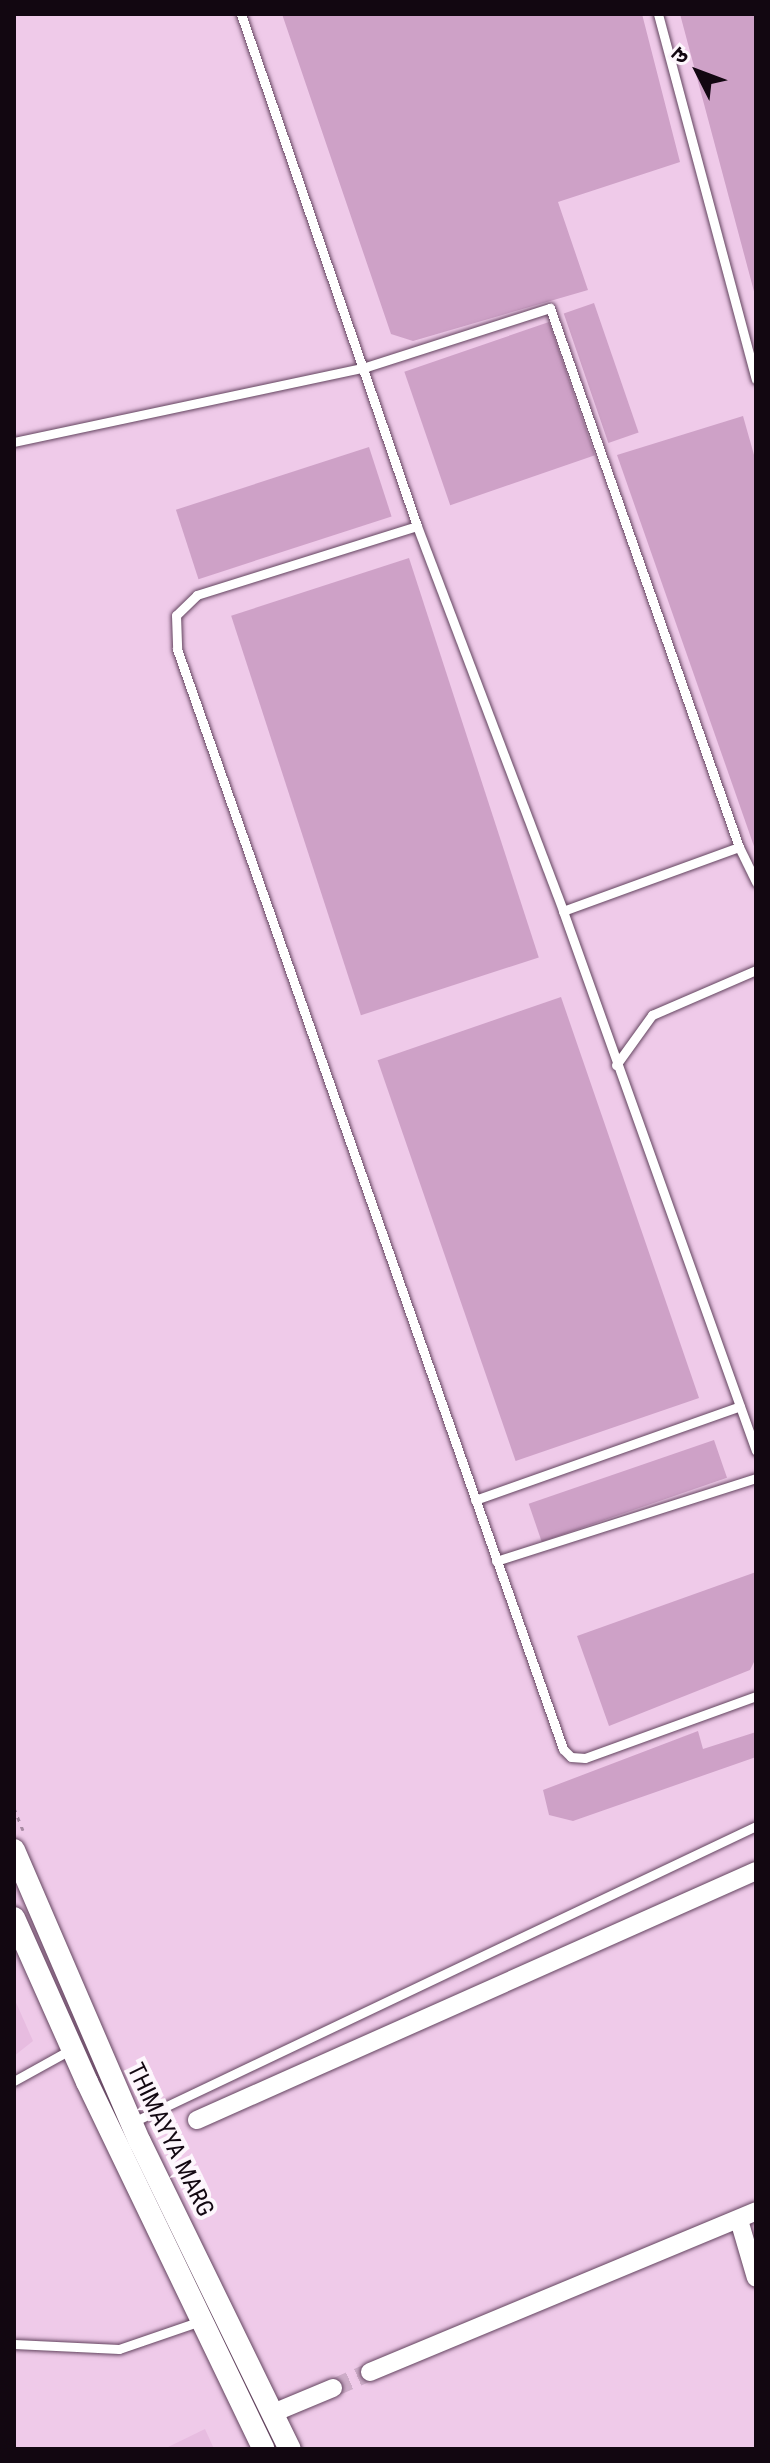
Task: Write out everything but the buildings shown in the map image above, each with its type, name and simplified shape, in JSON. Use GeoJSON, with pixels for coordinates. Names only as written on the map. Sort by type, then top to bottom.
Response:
{"type":"FeatureCollection","features":[{"type":"Feature","properties":{"kind":"street","name":"THIMAYYA MARG"},"geometry":{"type":"LineString","coordinates":[[14,1850],[131,2123],[290,2449]]}},
{"type":"Feature","properties":{"kind":"street"},"geometry":{"type":"LineString","coordinates":[[197,2120],[756,1871]]}},
{"type":"Feature","properties":{"kind":"street","name":"THIMAYYA MARG"},"geometry":{"type":"LineString","coordinates":[[14,1918],[264,2449]]}},
{"type":"Feature","properties":{"kind":"street"},"geometry":{"type":"LineString","coordinates":[[370,2372],[756,2211]]}},
{"type":"Feature","properties":{"kind":"street"},"geometry":{"type":"LineString","coordinates":[[739,2220],[756,2278]]}},
{"type":"Feature","properties":{"kind":"street"},"geometry":{"type":"LineString","coordinates":[[273,2413],[333,2388]]}},
{"type":"Feature","properties":{"kind":"lane"},"geometry":{"type":"LineString","coordinates":[[241,14],[366,367],[417,526],[563,911],[756,1451]]}},
{"type":"Feature","properties":{"kind":"lane"},"geometry":{"type":"LineString","coordinates":[[658,14],[756,379]]}},
{"type":"Feature","properties":{"kind":"lane"},"geometry":{"type":"LineString","coordinates":[[14,442],[366,367],[550,308],[739,847],[756,882]]}},
{"type":"Feature","properties":{"kind":"lane"},"geometry":{"type":"LineString","coordinates":[[417,526],[197,595],[182,605],[174,633],[557,1735],[571,1757],[585,1758],[756,1696]]}},
{"type":"Feature","properties":{"kind":"lane"},"geometry":{"type":"LineString","coordinates":[[563,911],[739,847]]}},
{"type":"Feature","properties":{"kind":"lane"},"geometry":{"type":"LineString","coordinates":[[616,1065],[652,1015],[756,970]]}},
{"type":"Feature","properties":{"kind":"lane"},"geometry":{"type":"LineString","coordinates":[[475,1500],[740,1406]]}},
{"type":"Feature","properties":{"kind":"lane"},"geometry":{"type":"LineString","coordinates":[[496,1561],[756,1478]]}},
{"type":"Feature","properties":{"kind":"lane"},"geometry":{"type":"LineString","coordinates":[[131,2123],[756,1826]]}},
{"type":"Feature","properties":{"kind":"lane"},"geometry":{"type":"LineString","coordinates":[[14,2081],[73,2048]]}},
{"type":"Feature","properties":{"kind":"lane"},"geometry":{"type":"LineString","coordinates":[[14,2344],[119,2349],[205,2319]]}},
{"type":"Feature","properties":{"kind":"shaded area"},"geometry":{"type":"Polygon","coordinates":[[[282,14],[642,14],[680,162],[558,202],[588,290],[413,341],[391,334],[282,14]]]}},
{"type":"Feature","properties":{"kind":"shaded area"},"geometry":{"type":"Polygon","coordinates":[[[680,14],[756,14],[756,299],[680,14]]]}},
{"type":"Feature","properties":{"kind":"shaded area"},"geometry":{"type":"Polygon","coordinates":[[[594,303],[639,433],[608,443],[564,313],[594,303]]]}},
{"type":"Feature","properties":{"kind":"shaded area"},"geometry":{"type":"Polygon","coordinates":[[[549,322],[595,455],[450,505],[404,372],[549,322]]]}},
{"type":"Feature","properties":{"kind":"shaded area"},"geometry":{"type":"Polygon","coordinates":[[[743,416],[756,462],[756,852],[617,455],[743,416]]]}},
{"type":"Feature","properties":{"kind":"shaded area"},"geometry":{"type":"Polygon","coordinates":[[[369,447],[392,516],[198,579],[176,510],[369,447]]]}},
{"type":"Feature","properties":{"kind":"shaded area"},"geometry":{"type":"Polygon","coordinates":[[[409,558],[539,957],[361,1015],[231,616],[409,558]]]}},
{"type":"Feature","properties":{"kind":"shaded area"},"geometry":{"type":"Polygon","coordinates":[[[561,997],[699,1398],[516,1461],[378,1060],[561,997]]]}},
{"type":"Feature","properties":{"kind":"shaded area"},"geometry":{"type":"Polygon","coordinates":[[[714,1440],[727,1478],[542,1542],[529,1504],[714,1440]]]}},
{"type":"Feature","properties":{"kind":"shaded area"},"geometry":{"type":"Polygon","coordinates":[[[756,1572],[756,1658],[750,1670],[609,1726],[577,1636],[756,1572]]]}},
{"type":"Feature","properties":{"kind":"shaded area"},"geometry":{"type":"Polygon","coordinates":[[[698,1731],[703,1749],[756,1732],[756,1757],[573,1821],[549,1815],[543,1790],[698,1731]]]}},
{"type":"Feature","properties":{"kind":"shaded area"},"geometry":{"type":"Polygon","coordinates":[[[14,1998],[33,2041],[14,2056],[14,1998]]]}},
{"type":"Feature","properties":{"kind":"shaded area"},"geometry":{"type":"Polygon","coordinates":[[[205,2429],[214,2449],[164,2449],[205,2429]]]}},
{"type":"Feature","properties":{"kind":"tunnel"},"geometry":{"type":"LineString","coordinates":[[333,2388],[370,2372]]}}]}
